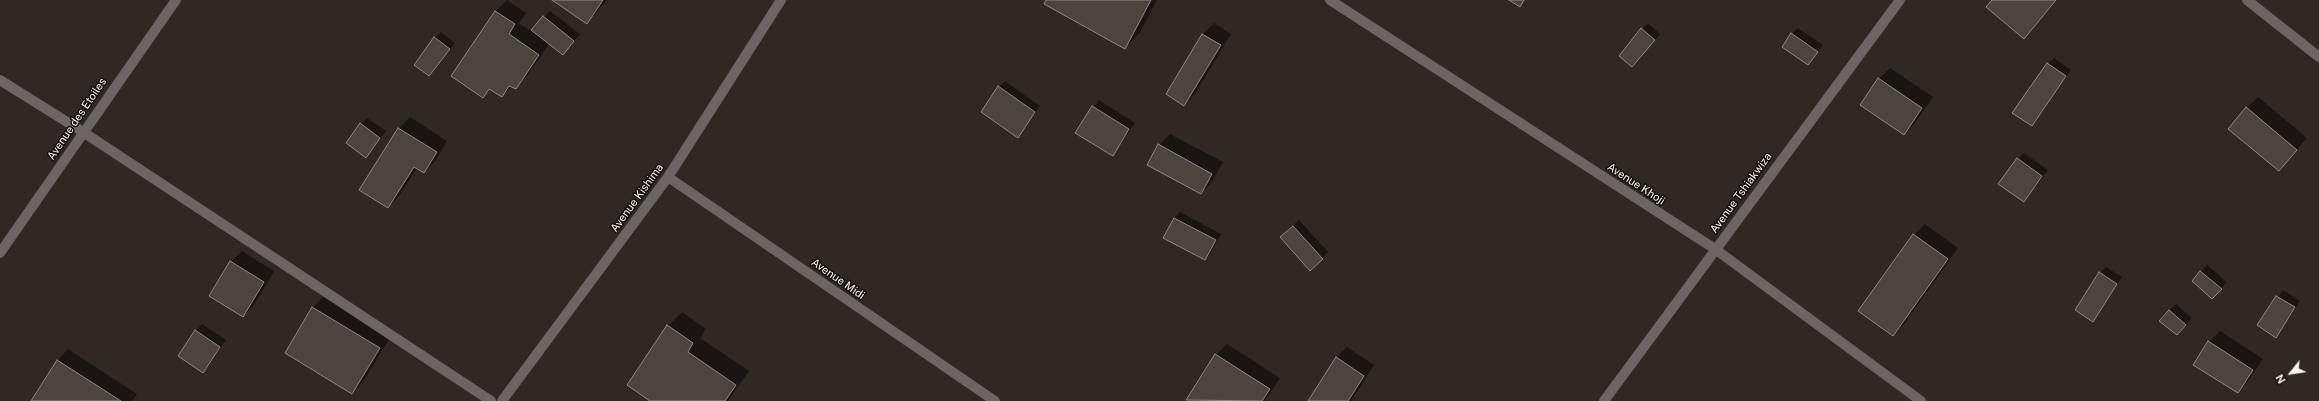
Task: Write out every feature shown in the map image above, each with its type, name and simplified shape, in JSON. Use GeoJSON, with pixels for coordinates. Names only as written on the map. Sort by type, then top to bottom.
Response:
{"type":"FeatureCollection","features":[{"type":"Feature","properties":{"kind":"street","name":"Avenue des Etoiles"},"geometry":{"type":"LineString","coordinates":[[0,253],[176,0]]}},
{"type":"Feature","properties":{"kind":"street","name":"Avenue Kishima"},"geometry":{"type":"LineString","coordinates":[[502,401],[668,177],[781,0]]}},
{"type":"Feature","properties":{"kind":"street","name":"Avenue Khoji"},"geometry":{"type":"LineString","coordinates":[[1330,0],[1715,249],[1921,401]]}},
{"type":"Feature","properties":{"kind":"street","name":"Avenue Tshiakwiza"},"geometry":{"type":"LineString","coordinates":[[1604,401],[1900,0]]}},
{"type":"Feature","properties":{"kind":"street"},"geometry":{"type":"LineString","coordinates":[[2247,0],[2319,57]]}},
{"type":"Feature","properties":{"kind":"street"},"geometry":{"type":"LineString","coordinates":[[0,80],[83,132],[491,401]]}},
{"type":"Feature","properties":{"kind":"street","name":"Avenue Midi"},"geometry":{"type":"LineString","coordinates":[[668,177],[995,401]]}},
{"type":"Feature","properties":{"kind":"building"},"geometry":{"type":"Polygon","coordinates":[[[552,0],[603,0],[587,24],[552,0]]]}},
{"type":"Feature","properties":{"kind":"building"},"geometry":{"type":"Polygon","coordinates":[[[1046,0],[1151,0],[1125,49],[1044,4],[1046,0]]]}},
{"type":"Feature","properties":{"kind":"building"},"geometry":{"type":"Polygon","coordinates":[[[1509,0],[1524,0],[1520,7],[1509,0]]]}},
{"type":"Feature","properties":{"kind":"building"},"geometry":{"type":"Polygon","coordinates":[[[1992,0],[2056,0],[2024,39],[1986,7],[1992,0]]]}},
{"type":"Feature","properties":{"kind":"building"},"geometry":{"type":"Polygon","coordinates":[[[495,11],[515,24],[509,34],[539,55],[516,89],[509,86],[502,97],[489,89],[483,98],[451,76],[495,11]]]}},
{"type":"Feature","properties":{"kind":"building"},"geometry":{"type":"Polygon","coordinates":[[[543,16],[574,41],[563,55],[531,30],[543,16]]]}},
{"type":"Feature","properties":{"kind":"building"},"geometry":{"type":"Polygon","coordinates":[[[1641,28],[1655,40],[1632,67],[1619,56],[1641,28]]]}},
{"type":"Feature","properties":{"kind":"building"},"geometry":{"type":"Polygon","coordinates":[[[1791,33],[1818,52],[1808,65],[1782,47],[1791,33]]]}},
{"type":"Feature","properties":{"kind":"building"},"geometry":{"type":"Polygon","coordinates":[[[1202,34],[1221,45],[1184,106],[1166,94],[1202,34]]]}},
{"type":"Feature","properties":{"kind":"building"},"geometry":{"type":"Polygon","coordinates":[[[434,37],[450,49],[429,76],[414,65],[434,37]]]}},
{"type":"Feature","properties":{"kind":"building"},"geometry":{"type":"Polygon","coordinates":[[[2047,63],[2066,76],[2032,126],[2012,113],[2047,63]]]}},
{"type":"Feature","properties":{"kind":"building"},"geometry":{"type":"Polygon","coordinates":[[[1878,78],[1922,108],[1904,135],[1860,105],[1878,78]]]}},
{"type":"Feature","properties":{"kind":"building"},"geometry":{"type":"Polygon","coordinates":[[[998,86],[1035,112],[1018,138],[981,112],[998,86]]]}},
{"type":"Feature","properties":{"kind":"building"},"geometry":{"type":"Polygon","coordinates":[[[1092,106],[1129,129],[1113,156],[1075,133],[1092,106]]]}},
{"type":"Feature","properties":{"kind":"building"},"geometry":{"type":"Polygon","coordinates":[[[2246,107],[2297,150],[2279,171],[2228,129],[2246,107]]]}},
{"type":"Feature","properties":{"kind":"building"},"geometry":{"type":"Polygon","coordinates":[[[360,123],[380,138],[366,158],[346,143],[360,123]]]}},
{"type":"Feature","properties":{"kind":"building"},"geometry":{"type":"Polygon","coordinates":[[[398,128],[437,152],[424,173],[414,167],[388,208],[359,190],[398,128]]]}},
{"type":"Feature","properties":{"kind":"building"},"geometry":{"type":"Polygon","coordinates":[[[1158,144],[1212,174],[1201,194],[1147,165],[1158,144]]]}},
{"type":"Feature","properties":{"kind":"building"},"geometry":{"type":"Polygon","coordinates":[[[2017,158],[2042,176],[2024,202],[1998,184],[2017,158]]]}},
{"type":"Feature","properties":{"kind":"building"},"geometry":{"type":"Polygon","coordinates":[[[1174,218],[1216,240],[1205,260],[1163,238],[1174,218]]]}},
{"type":"Feature","properties":{"kind":"building"},"geometry":{"type":"Polygon","coordinates":[[[1293,226],[1323,259],[1310,271],[1280,237],[1293,226]]]}},
{"type":"Feature","properties":{"kind":"building"},"geometry":{"type":"Polygon","coordinates":[[[1913,234],[1948,259],[1893,336],[1858,311],[1913,234]]]}},
{"type":"Feature","properties":{"kind":"building"},"geometry":{"type":"Polygon","coordinates":[[[230,261],[264,282],[243,317],[209,296],[230,261]]]}},
{"type":"Feature","properties":{"kind":"building"},"geometry":{"type":"Polygon","coordinates":[[[2200,271],[2222,289],[2212,299],[2192,281],[2200,271]]]}},
{"type":"Feature","properties":{"kind":"building"},"geometry":{"type":"Polygon","coordinates":[[[2099,272],[2117,284],[2093,322],[2075,310],[2099,272]]]}},
{"type":"Feature","properties":{"kind":"building"},"geometry":{"type":"Polygon","coordinates":[[[2276,296],[2295,307],[2276,338],[2257,325],[2276,296]]]}},
{"type":"Feature","properties":{"kind":"building"},"geometry":{"type":"Polygon","coordinates":[[[312,307],[380,348],[352,394],[285,353],[312,307]]]}},
{"type":"Feature","properties":{"kind":"building"},"geometry":{"type":"Polygon","coordinates":[[[2169,310],[2186,325],[2177,335],[2159,321],[2169,310]]]}},
{"type":"Feature","properties":{"kind":"building"},"geometry":{"type":"Polygon","coordinates":[[[667,325],[693,343],[688,352],[736,385],[725,401],[650,401],[627,385],[667,325]]]}},
{"type":"Feature","properties":{"kind":"building"},"geometry":{"type":"Polygon","coordinates":[[[195,330],[220,347],[203,373],[178,356],[195,330]]]}},
{"type":"Feature","properties":{"kind":"building"},"geometry":{"type":"Polygon","coordinates":[[[2208,341],[2253,370],[2238,393],[2193,365],[2208,341]]]}},
{"type":"Feature","properties":{"kind":"building"},"geometry":{"type":"Polygon","coordinates":[[[1215,354],[1270,389],[1262,401],[1186,400],[1215,354]]]}},
{"type":"Feature","properties":{"kind":"building"},"geometry":{"type":"Polygon","coordinates":[[[1336,357],[1364,376],[1348,401],[1308,401],[1336,357]]]}},
{"type":"Feature","properties":{"kind":"building"},"geometry":{"type":"Polygon","coordinates":[[[57,360],[121,401],[31,401],[57,360]]]}}]}
